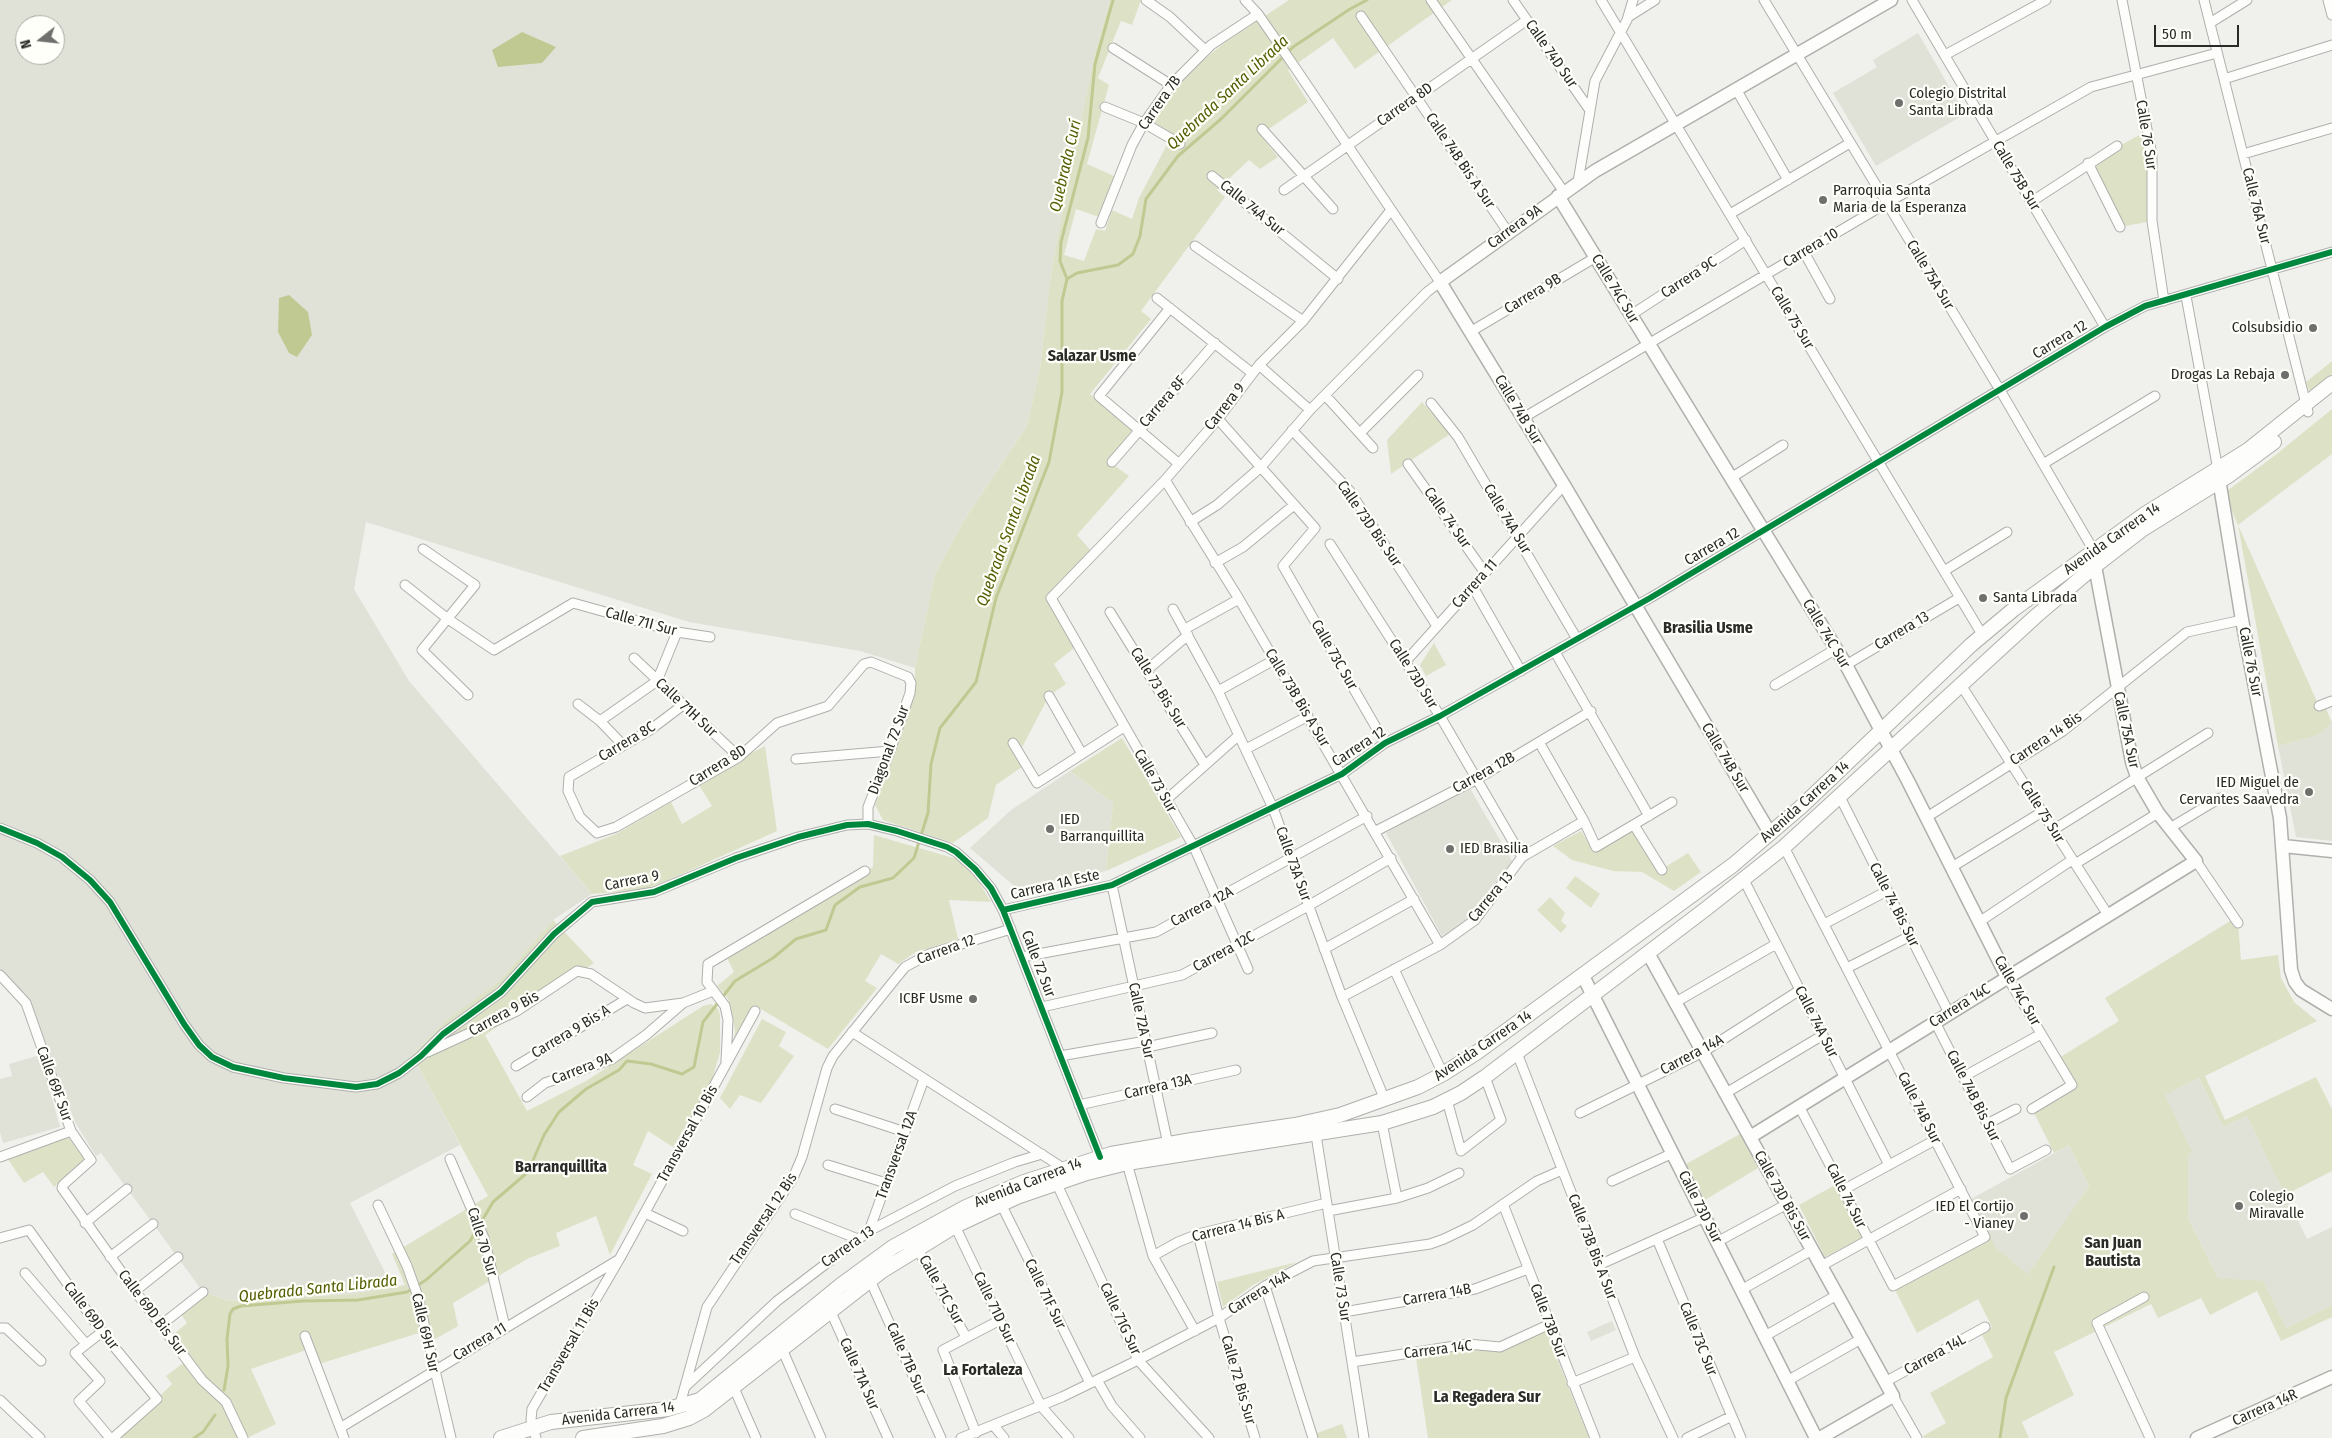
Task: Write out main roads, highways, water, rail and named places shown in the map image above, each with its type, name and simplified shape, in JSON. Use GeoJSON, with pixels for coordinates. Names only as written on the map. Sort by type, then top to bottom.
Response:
{"type":"FeatureCollection","features":[{"type":"Feature","properties":{"kind":"main road","name":"Avenida Carrera 14"},"geometry":{"type":"LineString","coordinates":[[583,1438],[676,1423],[704,1410],[870,1280],[917,1248],[954,1226],[1001,1204],[1056,1182],[1170,1150],[1315,1122],[1385,1100],[1443,1074],[1476,1053],[1583,976],[1733,865],[1882,732],[2014,609],[2144,514],[2247,463],[2332,383]]}},
{"type":"Feature","properties":{"kind":"main road","name":"Avenida Carrera 14"},"geometry":{"type":"LineString","coordinates":[[2307,408],[2332,394]]}},
{"type":"Feature","properties":{"kind":"main road","name":"Avenida Carrera 14"},"geometry":{"type":"LineString","coordinates":[[501,1438],[534,1433],[568,1420],[679,1408],[700,1400],[841,1285],[893,1248],[966,1207],[1063,1168],[1100,1157],[1316,1135],[1382,1123],[1416,1113],[1447,1100],[1486,1077],[1744,880],[1840,797],[2036,616],[2095,566],[2143,529],[2218,476]]}},
{"type":"Feature","properties":{"kind":"waterway","name":"Quebrada Curí"},"geometry":{"type":"LineString","coordinates":[[1067,279],[1060,261],[1061,242],[1088,138],[1095,64],[1113,0]]}},
{"type":"Feature","properties":{"kind":"waterway","name":"Quebrada Santa Librada"},"geometry":{"type":"LineString","coordinates":[[224,1390],[228,1366],[227,1339],[230,1314],[233,1309],[241,1306],[303,1301],[358,1300],[407,1292],[426,1280],[470,1241],[493,1202],[528,1172],[544,1135],[559,1112],[586,1089],[619,1070],[627,1061],[651,1064],[682,1074],[694,1067],[703,1022],[735,981],[773,958],[796,939],[826,930],[835,905],[860,887],[893,878],[914,858],[928,813],[931,764],[940,728],[976,682],[996,598],[1049,462],[1062,392],[1062,301],[1067,279],[1077,273],[1118,265],[1133,254],[1140,236],[1146,199],[1178,156],[1221,119],[1293,47],[1350,9],[1367,0]]}},
{"type":"Feature","properties":{"kind":"waterway"},"geometry":{"type":"LineString","coordinates":[[2000,1438],[2006,1398],[2054,1267]]}},
{"type":"Feature","properties":{"kind":"waterway","name":"Quebrada Santa Librada"},"geometry":{"type":"LineString","coordinates":[[194,1438],[203,1432],[215,1415]]}},
{"type":"Feature","properties":{"kind":"place","name":"Colegio Distrital Santa Librada"},"geometry":{"type":"Point","coordinates":[1899,103]}},
{"type":"Feature","properties":{"kind":"place","name":"Parroquia Santa Maria de la Esperanza"},"geometry":{"type":"Point","coordinates":[1823,200]}},
{"type":"Feature","properties":{"kind":"place","name":"Colsubsidio"},"geometry":{"type":"Point","coordinates":[2313,328]}},
{"type":"Feature","properties":{"kind":"place","name":"Drogas La Rebaja"},"geometry":{"type":"Point","coordinates":[2285,375]}},
{"type":"Feature","properties":{"kind":"place","name":"Santa Librada"},"geometry":{"type":"Point","coordinates":[1983,598]}},
{"type":"Feature","properties":{"kind":"place","name":"IED Miguel de Cervantes Saavedra"},"geometry":{"type":"Point","coordinates":[2309,792]}},
{"type":"Feature","properties":{"kind":"place","name":"IED Barranquillita"},"geometry":{"type":"Point","coordinates":[1050,829]}},
{"type":"Feature","properties":{"kind":"place","name":"IED Brasilia"},"geometry":{"type":"Point","coordinates":[1450,849]}},
{"type":"Feature","properties":{"kind":"place","name":"ICBF Usme"},"geometry":{"type":"Point","coordinates":[973,999]}},
{"type":"Feature","properties":{"kind":"place","name":"Colegio Miravalle"},"geometry":{"type":"Point","coordinates":[2239,1206]}},
{"type":"Feature","properties":{"kind":"place","name":"IED El Cortijo - Vianey"},"geometry":{"type":"Point","coordinates":[2024,1216]}},
{"type":"Feature","properties":{"kind":"district","name":"Salazar Usme"},"geometry":{"type":"Point","coordinates":[1092,357]}},
{"type":"Feature","properties":{"kind":"district","name":"Brasilia Usme"},"geometry":{"type":"Point","coordinates":[1708,629]}},
{"type":"Feature","properties":{"kind":"district","name":"Barranquillita"},"geometry":{"type":"Point","coordinates":[561,1168]}},
{"type":"Feature","properties":{"kind":"district","name":"San Juan Bautista"},"geometry":{"type":"Point","coordinates":[2113,1253]}},
{"type":"Feature","properties":{"kind":"district","name":"La Fortaleza"},"geometry":{"type":"Point","coordinates":[983,1371]}},
{"type":"Feature","properties":{"kind":"district","name":"La Regadera Sur"},"geometry":{"type":"Point","coordinates":[1487,1398]}}]}
